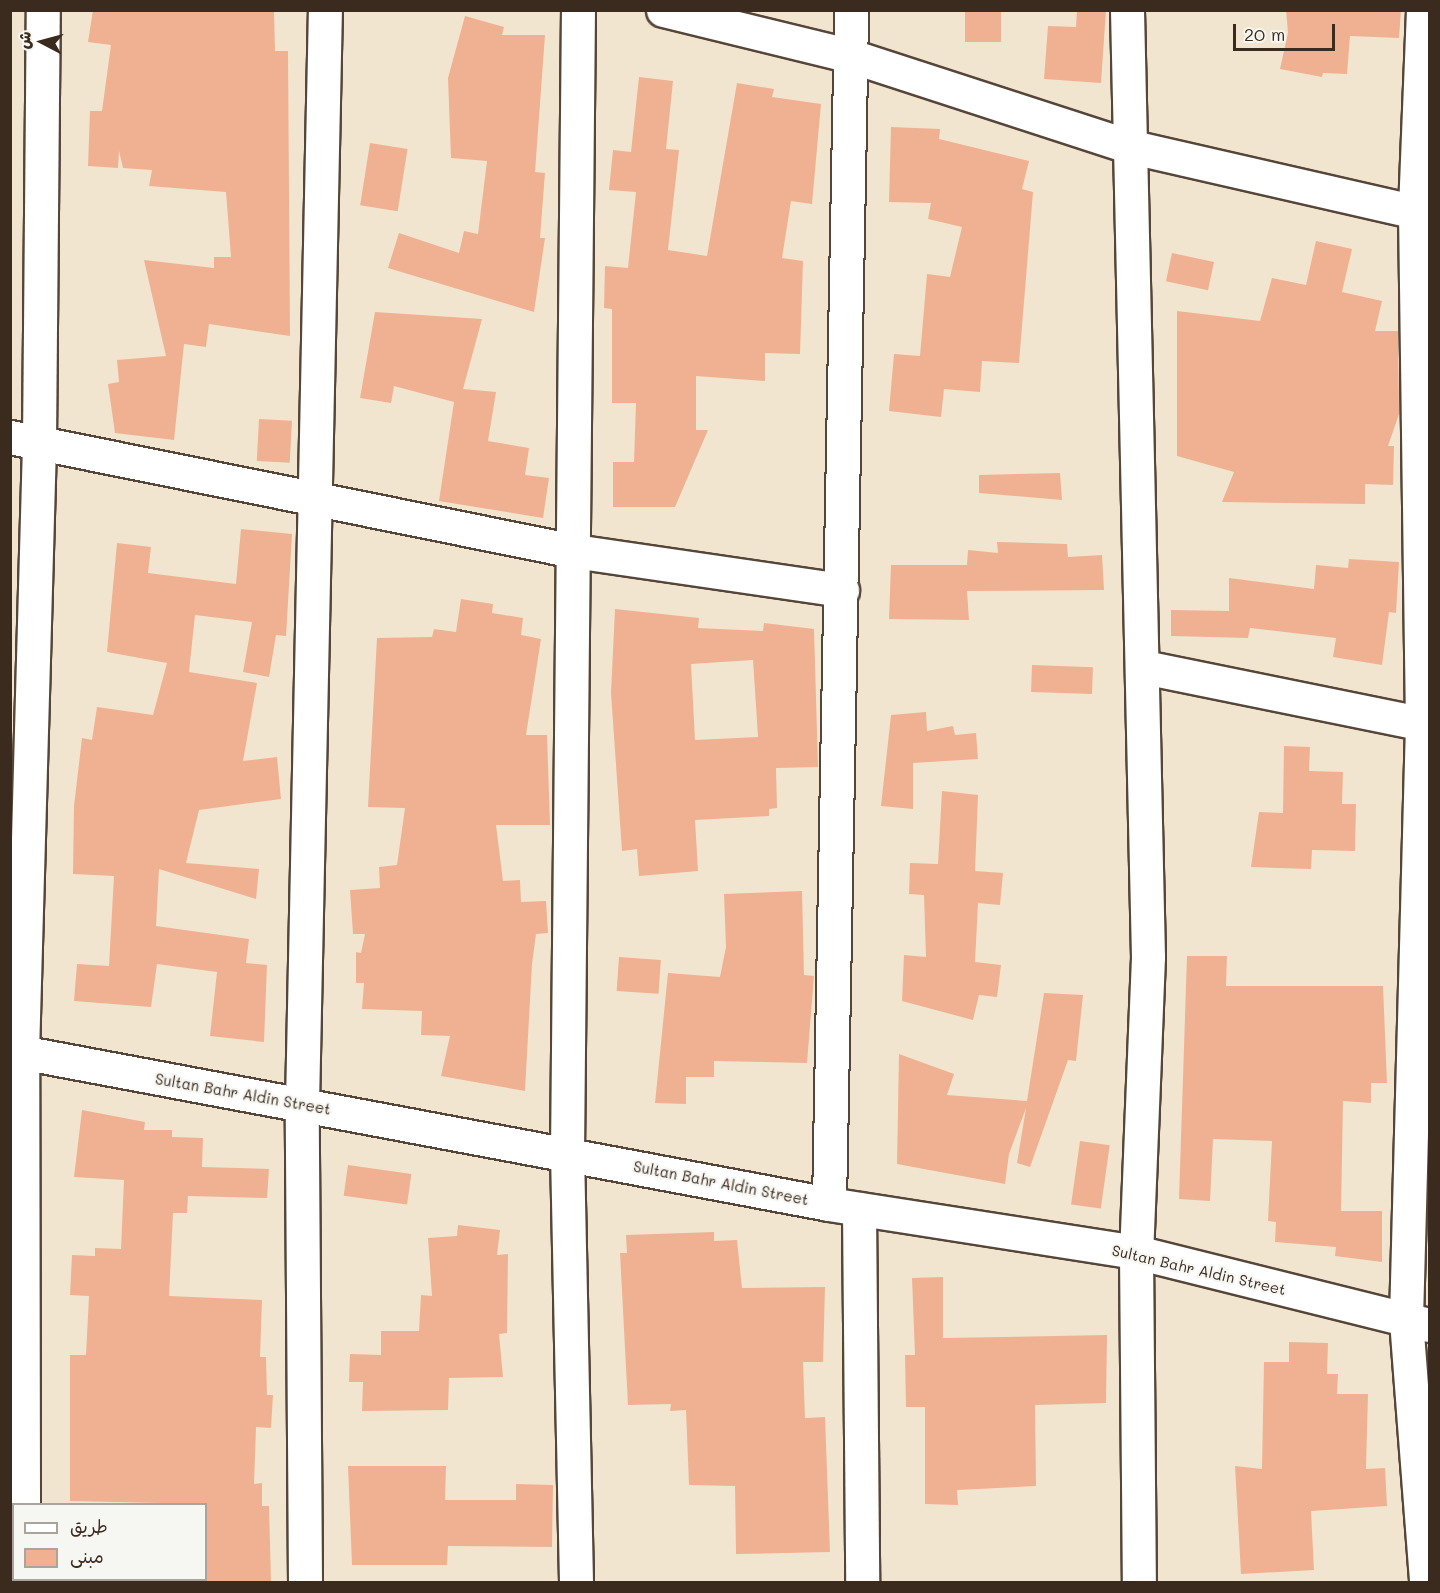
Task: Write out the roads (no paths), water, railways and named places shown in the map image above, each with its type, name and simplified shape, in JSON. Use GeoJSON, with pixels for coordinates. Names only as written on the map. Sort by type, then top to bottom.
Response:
{"type":"FeatureCollection","features":[{"type":"Feature","properties":{"kind":"street"},"geometry":{"type":"LineString","coordinates":[[23,1503],[16,1052],[25,440],[43,10]]}},
{"type":"Feature","properties":{"kind":"street"},"geometry":{"type":"LineString","coordinates":[[305,1582],[302,1104],[325,10]]}},
{"type":"Feature","properties":{"kind":"street"},"geometry":{"type":"LineString","coordinates":[[576,1582],[567,1154],[578,10]]}},
{"type":"Feature","properties":{"kind":"street"},"geometry":{"type":"LineString","coordinates":[[663,10],[851,56],[1128,146],[1422,213]]}},
{"type":"Feature","properties":{"kind":"street"},"geometry":{"type":"LineString","coordinates":[[851,10],[842,590],[844,1207],[862,1582]]}},
{"type":"Feature","properties":{"kind":"street"},"geometry":{"type":"LineString","coordinates":[[1128,10],[1128,146],[1144,667],[1148,957],[1136,1252],[1139,1582]]}},
{"type":"Feature","properties":{"kind":"street"},"geometry":{"type":"LineString","coordinates":[[1423,10],[1422,213],[1426,725],[1418,1323],[1426,1582]]}},
{"type":"Feature","properties":{"kind":"street"},"geometry":{"type":"LineString","coordinates":[[25,440],[313,501],[574,551],[842,590]]}},
{"type":"Feature","properties":{"kind":"street"},"geometry":{"type":"LineString","coordinates":[[1144,667],[1426,725]]}},
{"type":"Feature","properties":{"kind":"street","name":"Sultan Bahr Aldin Street"},"geometry":{"type":"LineString","coordinates":[[16,1052],[844,1207],[1136,1252],[1418,1323]]}}]}
